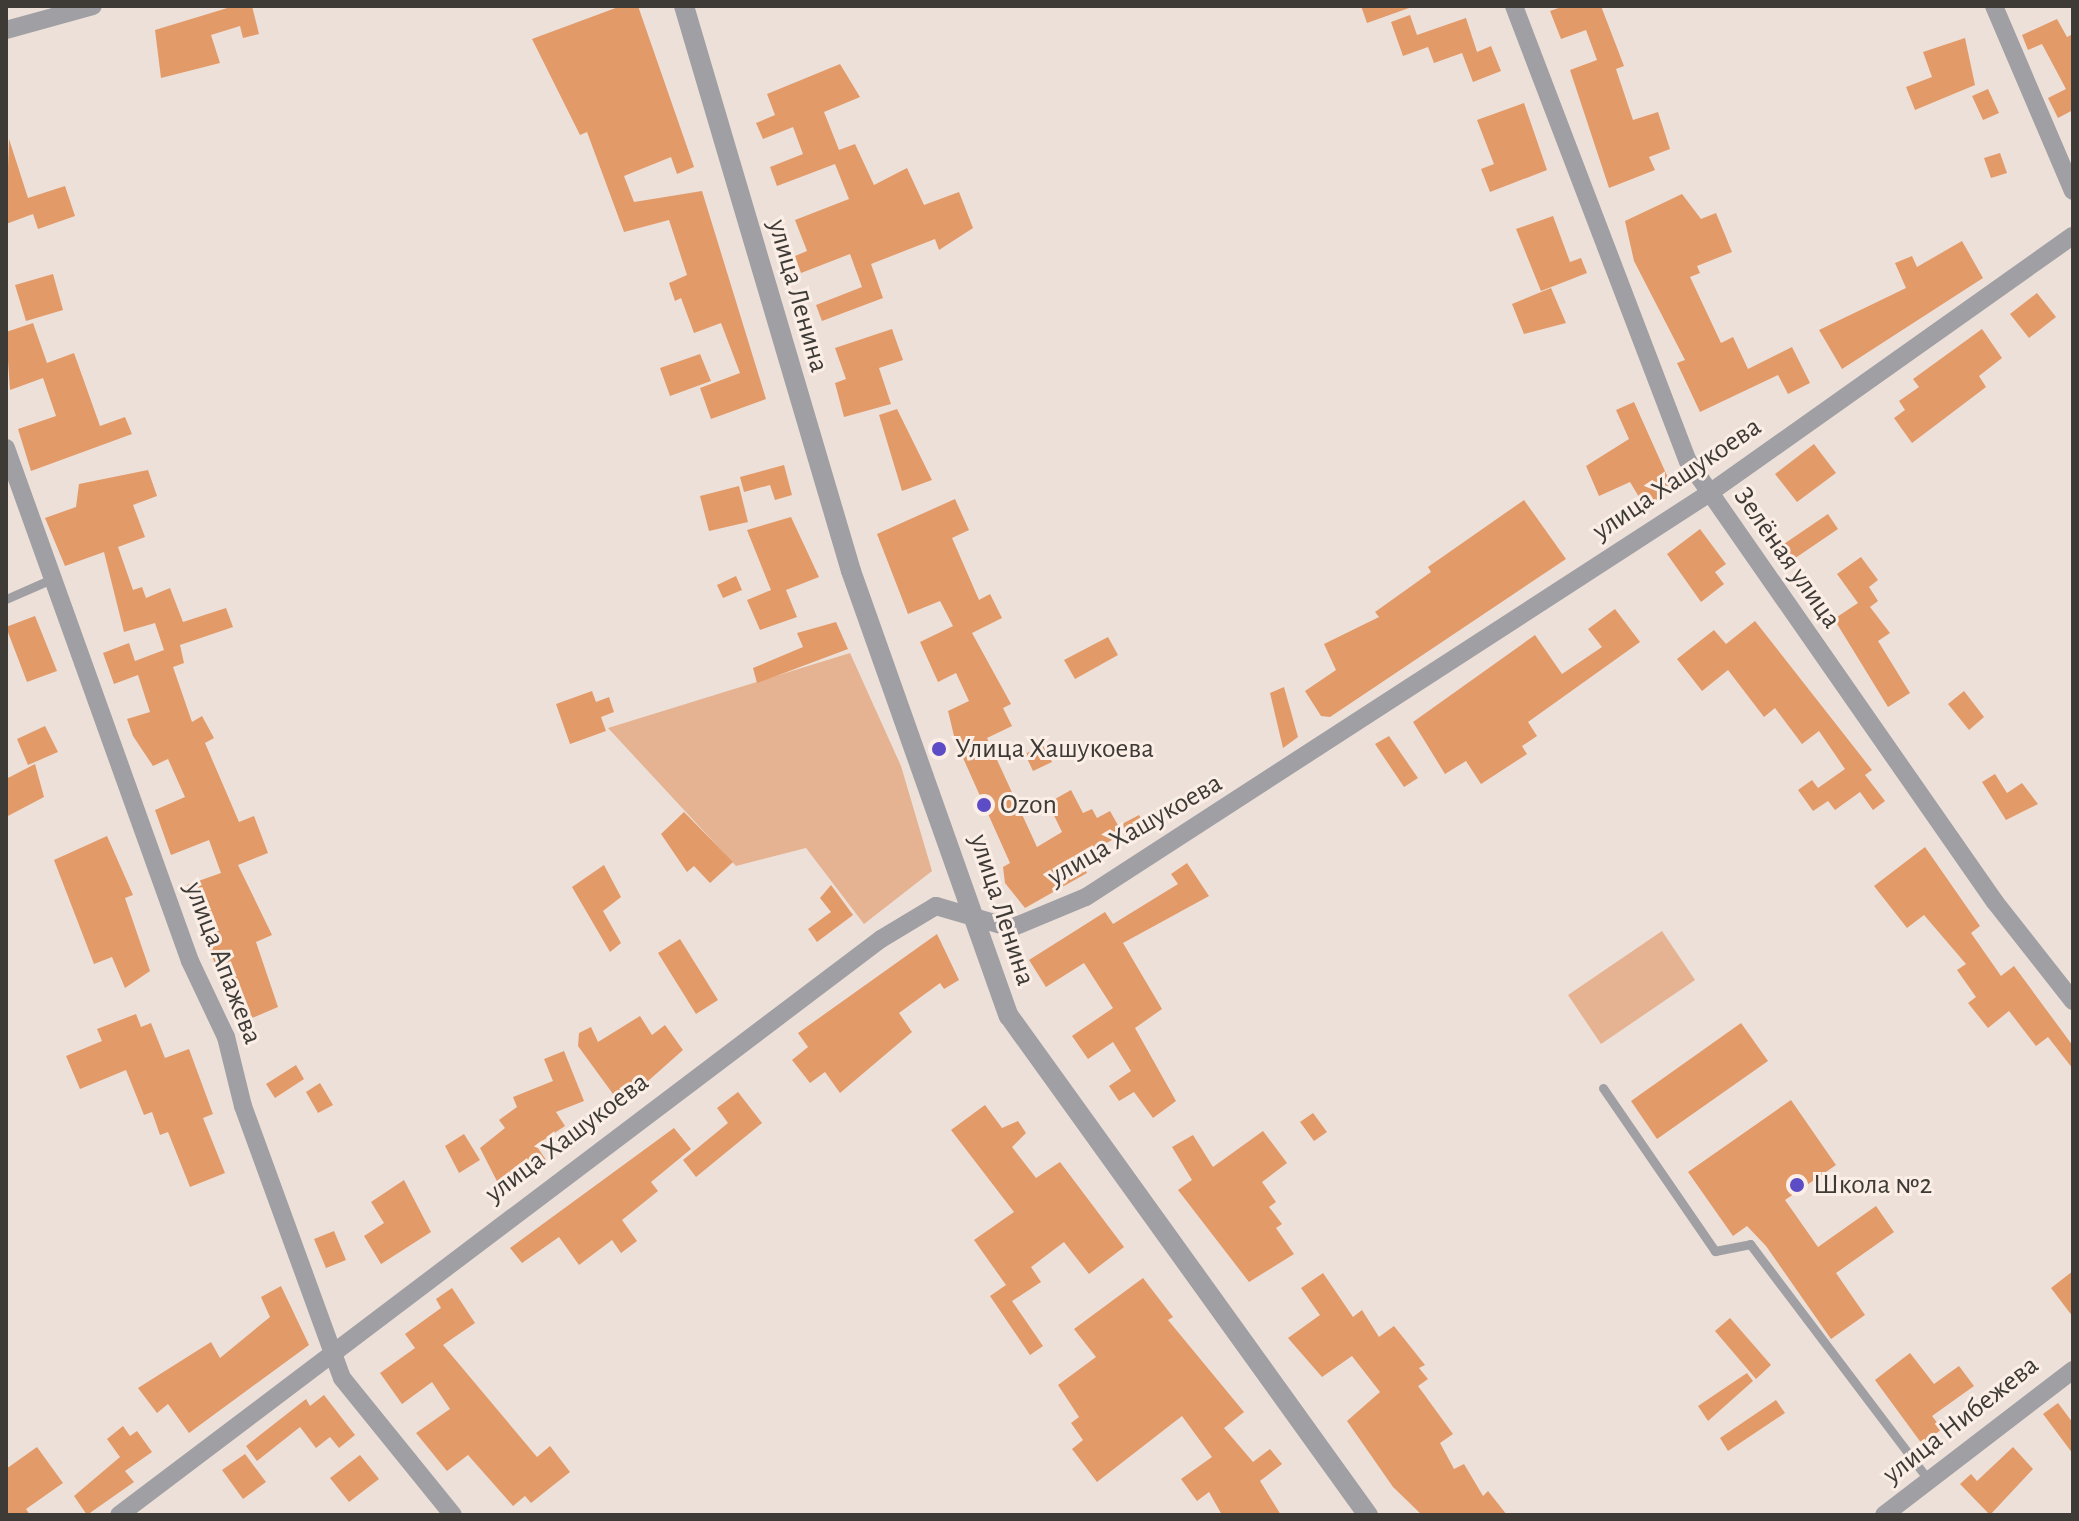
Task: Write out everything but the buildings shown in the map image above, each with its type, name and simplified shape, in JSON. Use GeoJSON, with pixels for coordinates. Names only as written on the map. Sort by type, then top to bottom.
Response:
{"type":"FeatureCollection","features":[{"type":"Feature","properties":{"kind":"street"},"geometry":{"type":"LineString","coordinates":[[6,30],[93,6]]}},
{"type":"Feature","properties":{"kind":"street","name":"улица Ленина"},"geometry":{"type":"LineString","coordinates":[[684,6],[851,571],[1009,1016],[1032,1054],[1368,1515]]}},
{"type":"Feature","properties":{"kind":"street","name":"Зелёная улица"},"geometry":{"type":"LineString","coordinates":[[1514,6],[1661,399],[1708,494],[2073,1001]]}},
{"type":"Feature","properties":{"kind":"street"},"geometry":{"type":"LineString","coordinates":[[1994,6],[2073,191]]}},
{"type":"Feature","properties":{"kind":"street","name":"улица Хашукоева"},"geometry":{"type":"LineString","coordinates":[[119,1515],[881,939],[936,906],[973,920],[1011,928],[1086,897],[1708,494],[2073,236]]}},
{"type":"Feature","properties":{"kind":"street","name":"улица Апажева"},"geometry":{"type":"LineString","coordinates":[[6,448],[190,961],[222,1027],[247,1121],[333,1351],[356,1399],[453,1515]]}},
{"type":"Feature","properties":{"kind":"street","name":"улица Нибежева"},"geometry":{"type":"LineString","coordinates":[[1884,1515],[2073,1370]]}},
{"type":"Feature","properties":{"kind":"lane"},"geometry":{"type":"LineString","coordinates":[[6,599],[54,578]]}},
{"type":"Feature","properties":{"kind":"lane"},"geometry":{"type":"LineString","coordinates":[[1603,1088],[1715,1251],[1750,1244],[1929,1482]]}},
{"type":"Feature","properties":{"kind":"shaded area"},"geometry":{"type":"Polygon","coordinates":[[[850,653],[901,766],[932,871],[864,924],[806,848],[736,866],[608,728],[850,653]]]}},
{"type":"Feature","properties":{"kind":"shaded area"},"geometry":{"type":"Polygon","coordinates":[[[1662,931],[1695,980],[1601,1044],[1568,995],[1662,931]]]}},
{"type":"Feature","properties":{"kind":"place","name":"Улица Хашукоева"},"geometry":{"type":"Point","coordinates":[939,749]}},
{"type":"Feature","properties":{"kind":"place","name":"Ozon"},"geometry":{"type":"Point","coordinates":[984,805]}},
{"type":"Feature","properties":{"kind":"place","name":"Школа №2"},"geometry":{"type":"Point","coordinates":[1797,1185]}}]}
